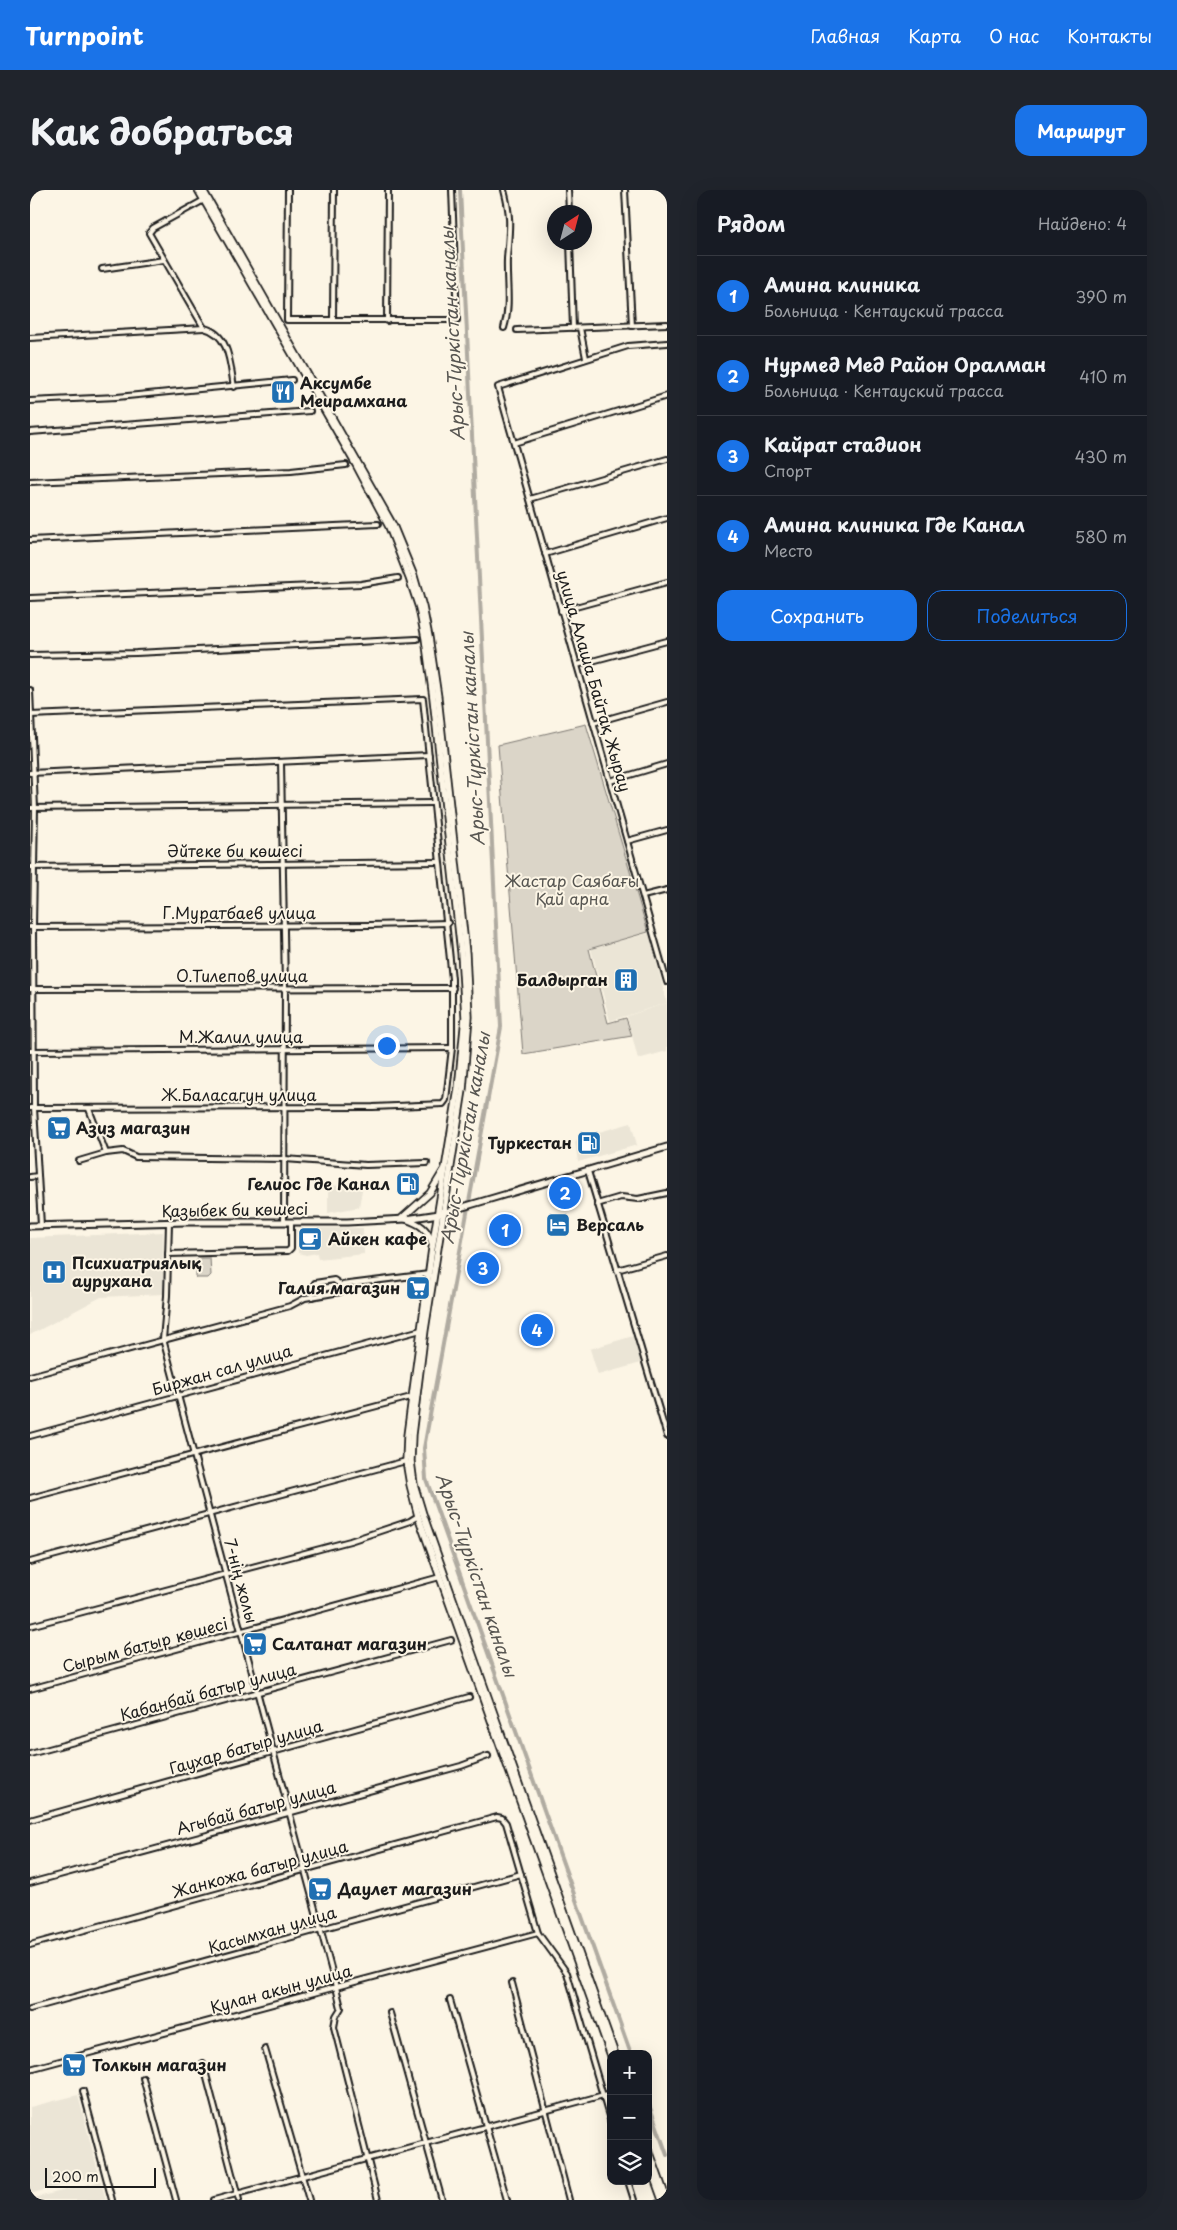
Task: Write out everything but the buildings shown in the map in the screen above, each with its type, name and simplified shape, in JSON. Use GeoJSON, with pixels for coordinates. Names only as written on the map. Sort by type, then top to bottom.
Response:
{"type":"FeatureCollection","features":[{"type":"Feature","properties":{"kind":"highway"},"geometry":{"type":"LineString","coordinates":[[198,190],[374,498],[400,552],[419,608],[434,698],[464,993],[463,1048],[445,1168],[441,1213],[433,1244],[411,1397],[406,1461],[418,1516],[609,2050]]}},
{"type":"Feature","properties":{"kind":"highway"},"geometry":{"type":"LineString","coordinates":[[203,190],[378,496],[404,550],[423,606],[438,697],[469,993],[468,1048],[441,1213],[412,1435],[411,1461],[414,1484],[614,2050]]}},
{"type":"Feature","properties":{"kind":"highway"},"geometry":{"type":"LineString","coordinates":[[433,1244],[426,1229],[418,1223],[404,1218],[430,1193],[445,1168]]}},
{"type":"Feature","properties":{"kind":"highway"},"geometry":{"type":"LineString","coordinates":[[652,2158],[667,2200]]}},
{"type":"Feature","properties":{"kind":"highway"},"geometry":{"type":"LineString","coordinates":[[652,2172],[662,2200]]}},
{"type":"Feature","properties":{"kind":"main road","name":"Қазыбек би көшесі"},"geometry":{"type":"LineString","coordinates":[[30,1226],[347,1222],[404,1218],[441,1213],[667,1147]]}},
{"type":"Feature","properties":{"kind":"street"},"geometry":{"type":"LineString","coordinates":[[288,190],[287,320],[387,321],[457,320],[452,190]]}},
{"type":"Feature","properties":{"kind":"street"},"geometry":{"type":"LineString","coordinates":[[332,320],[334,190]]}},
{"type":"Feature","properties":{"kind":"street"},"geometry":{"type":"LineString","coordinates":[[387,321],[388,190]]}},
{"type":"Feature","properties":{"kind":"street"},"geometry":{"type":"LineString","coordinates":[[504,190],[510,210],[511,226],[507,259],[509,312],[504,328]]}},
{"type":"Feature","properties":{"kind":"street"},"geometry":{"type":"LineString","coordinates":[[568,190],[569,205]]}},
{"type":"Feature","properties":{"kind":"street"},"geometry":{"type":"LineString","coordinates":[[625,190],[632,326]]}},
{"type":"Feature","properties":{"kind":"street"},"geometry":{"type":"LineString","coordinates":[[204,200],[150,230],[164,260],[204,328]]}},
{"type":"Feature","properties":{"kind":"street"},"geometry":{"type":"LineString","coordinates":[[570,250],[573,328]]}},
{"type":"Feature","properties":{"kind":"street"},"geometry":{"type":"LineString","coordinates":[[102,269],[164,260]]}},
{"type":"Feature","properties":{"kind":"street"},"geometry":{"type":"LineString","coordinates":[[517,330],[667,324]]}},
{"type":"Feature","properties":{"kind":"street"},"geometry":{"type":"LineString","coordinates":[[30,338],[204,328],[216,333],[228,350],[234,387]]}},
{"type":"Feature","properties":{"kind":"street"},"geometry":{"type":"LineString","coordinates":[[580,328],[586,358],[628,346],[667,343]]}},
{"type":"Feature","properties":{"kind":"street","name":"улица Алаша Байтақ Жырау"},"geometry":{"type":"LineString","coordinates":[[586,358],[498,387],[667,982]]}},
{"type":"Feature","properties":{"kind":"street"},"geometry":{"type":"LineString","coordinates":[[30,401],[117,397],[292,380]]}},
{"type":"Feature","properties":{"kind":"street"},"geometry":{"type":"LineString","coordinates":[[514,443],[667,396]]}},
{"type":"Feature","properties":{"kind":"street"},"geometry":{"type":"LineString","coordinates":[[30,432],[310,411]]}},
{"type":"Feature","properties":{"kind":"street"},"geometry":{"type":"LineString","coordinates":[[530,499],[667,459]]}},
{"type":"Feature","properties":{"kind":"street"},"geometry":{"type":"LineString","coordinates":[[30,482],[291,471],[346,465]]}},
{"type":"Feature","properties":{"kind":"street"},"geometry":{"type":"LineString","coordinates":[[545,554],[667,518]]}},
{"type":"Feature","properties":{"kind":"street"},"geometry":{"type":"LineString","coordinates":[[30,540],[378,524]]}},
{"type":"Feature","properties":{"kind":"street"},"geometry":{"type":"LineString","coordinates":[[30,598],[361,584],[398,578]]}},
{"type":"Feature","properties":{"kind":"street"},"geometry":{"type":"LineString","coordinates":[[561,612],[667,582]]}},
{"type":"Feature","properties":{"kind":"street"},"geometry":{"type":"LineString","coordinates":[[30,656],[136,653],[416,639]]}},
{"type":"Feature","properties":{"kind":"street"},"geometry":{"type":"LineString","coordinates":[[577,665],[667,641]]}},
{"type":"Feature","properties":{"kind":"street"},"geometry":{"type":"LineString","coordinates":[[30,690],[32,773],[36,808],[32,867],[31,927],[32,1127],[38,1176],[41,1226]]}},
{"type":"Feature","properties":{"kind":"street"},"geometry":{"type":"LineString","coordinates":[[31,715],[423,699],[439,862],[448,923],[453,988],[452,1048]]}},
{"type":"Feature","properties":{"kind":"street"},"geometry":{"type":"LineString","coordinates":[[593,723],[667,702]]}},
{"type":"Feature","properties":{"kind":"street"},"geometry":{"type":"LineString","coordinates":[[32,773],[429,755]]}},
{"type":"Feature","properties":{"kind":"street"},"geometry":{"type":"LineString","coordinates":[[281,762],[285,925],[284,1222]]}},
{"type":"Feature","properties":{"kind":"street"},"geometry":{"type":"LineString","coordinates":[[610,781],[667,764]]}},
{"type":"Feature","properties":{"kind":"street"},"geometry":{"type":"LineString","coordinates":[[30,808],[433,803]]}},
{"type":"Feature","properties":{"kind":"street"},"geometry":{"type":"LineString","coordinates":[[627,841],[667,830]]}},
{"type":"Feature","properties":{"kind":"street","name":"Әйтеке би көшесі"},"geometry":{"type":"LineString","coordinates":[[32,867],[439,862]]}},
{"type":"Feature","properties":{"kind":"street"},"geometry":{"type":"LineString","coordinates":[[643,896],[667,890]]}},
{"type":"Feature","properties":{"kind":"street","name":"Г.Муратбаев улица"},"geometry":{"type":"LineString","coordinates":[[31,927],[448,923]]}},
{"type":"Feature","properties":{"kind":"street"},"geometry":{"type":"LineString","coordinates":[[660,957],[667,955]]}},
{"type":"Feature","properties":{"kind":"street","name":"О.Тилепов улица"},"geometry":{"type":"LineString","coordinates":[[31,989],[285,988],[413,990],[453,988]]}},
{"type":"Feature","properties":{"kind":"street","name":"М.Жалил улица"},"geometry":{"type":"LineString","coordinates":[[32,1052],[452,1048]]}},
{"type":"Feature","properties":{"kind":"street","name":"Ж.Баласагун улица"},"geometry":{"type":"LineString","coordinates":[[32,1108],[440,1105],[446,1100],[452,1048]]}},
{"type":"Feature","properties":{"kind":"street"},"geometry":{"type":"LineString","coordinates":[[89,1109],[106,1153]]}},
{"type":"Feature","properties":{"kind":"street"},"geometry":{"type":"LineString","coordinates":[[79,1161],[106,1153],[123,1151],[136,1157],[285,1160],[366,1165],[427,1164]]}},
{"type":"Feature","properties":{"kind":"street"},"geometry":{"type":"LineString","coordinates":[[588,1171],[596,1204],[667,1436]]}},
{"type":"Feature","properties":{"kind":"street"},"geometry":{"type":"LineString","coordinates":[[30,1177],[38,1176]]}},
{"type":"Feature","properties":{"kind":"street"},"geometry":{"type":"LineString","coordinates":[[596,1204],[621,1197],[638,1200],[667,1193]]}},
{"type":"Feature","properties":{"kind":"street"},"geometry":{"type":"LineString","coordinates":[[168,1254],[288,1251],[292,1248],[291,1222]]}},
{"type":"Feature","properties":{"kind":"street","name":"7-нің жолы"},"geometry":{"type":"LineString","coordinates":[[169,1223],[163,1339],[336,1986],[341,2008],[336,2016],[334,2027],[367,2159]]}},
{"type":"Feature","properties":{"kind":"street"},"geometry":{"type":"LineString","coordinates":[[616,1270],[667,1256]]}},
{"type":"Feature","properties":{"kind":"street"},"geometry":{"type":"LineString","coordinates":[[312,1297],[312,1286],[315,1283],[334,1280],[341,1285],[429,1274]]}},
{"type":"Feature","properties":{"kind":"street"},"geometry":{"type":"LineString","coordinates":[[30,1376],[290,1306],[312,1297],[340,1292],[341,1285]]}},
{"type":"Feature","properties":{"kind":"street","name":"Биржан сал улица"},"geometry":{"type":"LineString","coordinates":[[30,1436],[421,1330]]}},
{"type":"Feature","properties":{"kind":"street"},"geometry":{"type":"LineString","coordinates":[[30,1498],[193,1453],[411,1397]]}},
{"type":"Feature","properties":{"kind":"street"},"geometry":{"type":"LineString","coordinates":[[30,1562],[406,1461]]}},
{"type":"Feature","properties":{"kind":"street"},"geometry":{"type":"LineString","coordinates":[[30,1626],[350,1541],[410,1522],[418,1516]]}},
{"type":"Feature","properties":{"kind":"street","name":"Сырым батыр көшесі"},"geometry":{"type":"LineString","coordinates":[[30,1689],[440,1576]]}},
{"type":"Feature","properties":{"kind":"street","name":"Кабанбай батыр улица"},"geometry":{"type":"LineString","coordinates":[[30,1754],[451,1640]]}},
{"type":"Feature","properties":{"kind":"street","name":"Гаухар батыр улица"},"geometry":{"type":"LineString","coordinates":[[30,1820],[469,1697]]}},
{"type":"Feature","properties":{"kind":"street","name":"Агыбай батыр улица"},"geometry":{"type":"LineString","coordinates":[[30,1883],[453,1768],[488,1756]]}},
{"type":"Feature","properties":{"kind":"street","name":"Жанкожа батыр улица"},"geometry":{"type":"LineString","coordinates":[[30,1945],[497,1817],[502,1818],[506,1823],[521,1874]]}},
{"type":"Feature","properties":{"kind":"street"},"geometry":{"type":"LineString","coordinates":[[521,1874],[538,1933],[567,1973],[607,2111]]}},
{"type":"Feature","properties":{"kind":"street","name":"Касымхан улица"},"geometry":{"type":"LineString","coordinates":[[30,2009],[521,1874]]}},
{"type":"Feature","properties":{"kind":"street","name":"Кулан акын улица"},"geometry":{"type":"LineString","coordinates":[[30,2069],[538,1933]]}},
{"type":"Feature","properties":{"kind":"street"},"geometry":{"type":"LineString","coordinates":[[512,1983],[569,2200]]}},
{"type":"Feature","properties":{"kind":"street"},"geometry":{"type":"LineString","coordinates":[[450,2000],[506,2200]]}},
{"type":"Feature","properties":{"kind":"street"},"geometry":{"type":"LineString","coordinates":[[390,2013],[428,2143],[442,2200]]}},
{"type":"Feature","properties":{"kind":"street"},"geometry":{"type":"LineString","coordinates":[[265,2049],[309,2200]]}},
{"type":"Feature","properties":{"kind":"street"},"geometry":{"type":"LineString","coordinates":[[203,2063],[239,2200]]}},
{"type":"Feature","properties":{"kind":"street"},"geometry":{"type":"LineString","coordinates":[[143,2078],[176,2200]]}},
{"type":"Feature","properties":{"kind":"street"},"geometry":{"type":"LineString","coordinates":[[83,2091],[112,2200]]}},
{"type":"Feature","properties":{"kind":"street"},"geometry":{"type":"LineString","coordinates":[[214,2200],[607,2094]]}},
{"type":"Feature","properties":{"kind":"street"},"geometry":{"type":"LineString","coordinates":[[367,2159],[378,2200]]}},
{"type":"Feature","properties":{"kind":"street"},"geometry":{"type":"LineString","coordinates":[[629,2185],[634,2200]]}},
{"type":"Feature","properties":{"kind":"shaded area"},"geometry":{"type":"Polygon","coordinates":[[[649,933],[667,1003],[610,1021],[591,949],[649,933]]]}},
{"type":"Feature","properties":{"kind":"shaded area"},"geometry":{"type":"Polygon","coordinates":[[[667,1003],[667,1051],[638,1059],[627,1016],[667,1003]]]}},
{"type":"Feature","properties":{"kind":"shaded area"},"geometry":{"type":"Polygon","coordinates":[[[631,1123],[637,1145],[578,1162],[575,1142],[578,1138],[631,1123]]]}},
{"type":"Feature","properties":{"kind":"shaded area"},"geometry":{"type":"Polygon","coordinates":[[[363,1184],[359,1207],[328,1213],[328,1186],[363,1184]]]}},
{"type":"Feature","properties":{"kind":"shaded area"},"geometry":{"type":"Polygon","coordinates":[[[363,1228],[364,1254],[318,1259],[317,1253],[306,1255],[298,1253],[296,1230],[363,1228]]]}},
{"type":"Feature","properties":{"kind":"shaded area"},"geometry":{"type":"Polygon","coordinates":[[[163,1232],[164,1294],[101,1297],[30,1335],[30,1238],[163,1232]]]}},
{"type":"Feature","properties":{"kind":"shaded area"},"geometry":{"type":"Polygon","coordinates":[[[633,1336],[641,1363],[598,1375],[590,1349],[633,1336]]]}},
{"type":"Feature","properties":{"kind":"shaded area"},"geometry":{"type":"Polygon","coordinates":[[[78,2095],[99,2175],[30,2194],[30,2107],[78,2095]]]}},
{"type":"Feature","properties":{"kind":"shaded area"},"geometry":{"type":"Polygon","coordinates":[[[101,2181],[106,2200],[30,2200],[30,2199],[101,2181]]]}},
{"type":"Feature","properties":{"kind":"green space","name":"Жастар Саябағы Қай арна"},"geometry":{"type":"Polygon","coordinates":[[[586,724],[648,932],[589,949],[608,1023],[626,1018],[632,1036],[523,1054],[498,745],[586,724]]]}},
{"type":"Feature","properties":{"kind":"green space"},"geometry":{"type":"Polygon","coordinates":[[[199,1258],[210,1258],[211,1275],[208,1278],[196,1278],[196,1261],[199,1258]]]}},
{"type":"Feature","properties":{"kind":"waterway","name":"Арыс-Түркістан каналы"},"geometry":{"type":"LineString","coordinates":[[460,190],[501,1027],[424,1448],[426,1479],[630,2050]]}},
{"type":"Feature","properties":{"kind":"waterway","name":"Арыс-Түркістан каналы"},"geometry":{"type":"LineString","coordinates":[[652,2113],[667,2155]]}},
{"type":"Feature","properties":{"kind":"place","name":"Аксумбе Меирамхана"},"geometry":{"type":"Point","coordinates":[283,392]}},
{"type":"Feature","properties":{"kind":"place","name":"Балдырган"},"geometry":{"type":"Point","coordinates":[626,980]}},
{"type":"Feature","properties":{"kind":"place","name":"Азиз магазин"},"geometry":{"type":"Point","coordinates":[59,1128]}},
{"type":"Feature","properties":{"kind":"place","name":"Туркестан"},"geometry":{"type":"Point","coordinates":[589,1143]}},
{"type":"Feature","properties":{"kind":"place","name":"Гелиос Где Канал"},"geometry":{"type":"Point","coordinates":[408,1184]}},
{"type":"Feature","properties":{"kind":"place","name":"Нурмед Мед Район Оралман"},"geometry":{"type":"Point","coordinates":[565,1193]}},
{"type":"Feature","properties":{"kind":"place","name":"Версаль"},"geometry":{"type":"Point","coordinates":[558,1225]}},
{"type":"Feature","properties":{"kind":"place","name":"Амина клиника"},"geometry":{"type":"Point","coordinates":[505,1230]}},
{"type":"Feature","properties":{"kind":"place","name":"Айкен кафе"},"geometry":{"type":"Point","coordinates":[310,1239]}},
{"type":"Feature","properties":{"kind":"place","name":"Кайрат стадион"},"geometry":{"type":"Point","coordinates":[483,1268]}},
{"type":"Feature","properties":{"kind":"place","name":"Психиатриялық аурухана"},"geometry":{"type":"Point","coordinates":[54,1272]}},
{"type":"Feature","properties":{"kind":"place","name":"Галия магазин"},"geometry":{"type":"Point","coordinates":[418,1288]}},
{"type":"Feature","properties":{"kind":"place","name":"Амина клиника Где Канал"},"geometry":{"type":"Point","coordinates":[537,1330]}},
{"type":"Feature","properties":{"kind":"place","name":"Салтанат магазин"},"geometry":{"type":"Point","coordinates":[255,1644]}},
{"type":"Feature","properties":{"kind":"place","name":"Даулет магазин"},"geometry":{"type":"Point","coordinates":[320,1889]}},
{"type":"Feature","properties":{"kind":"place","name":"Толкын магазин"},"geometry":{"type":"Point","coordinates":[74,2065]}}]}
